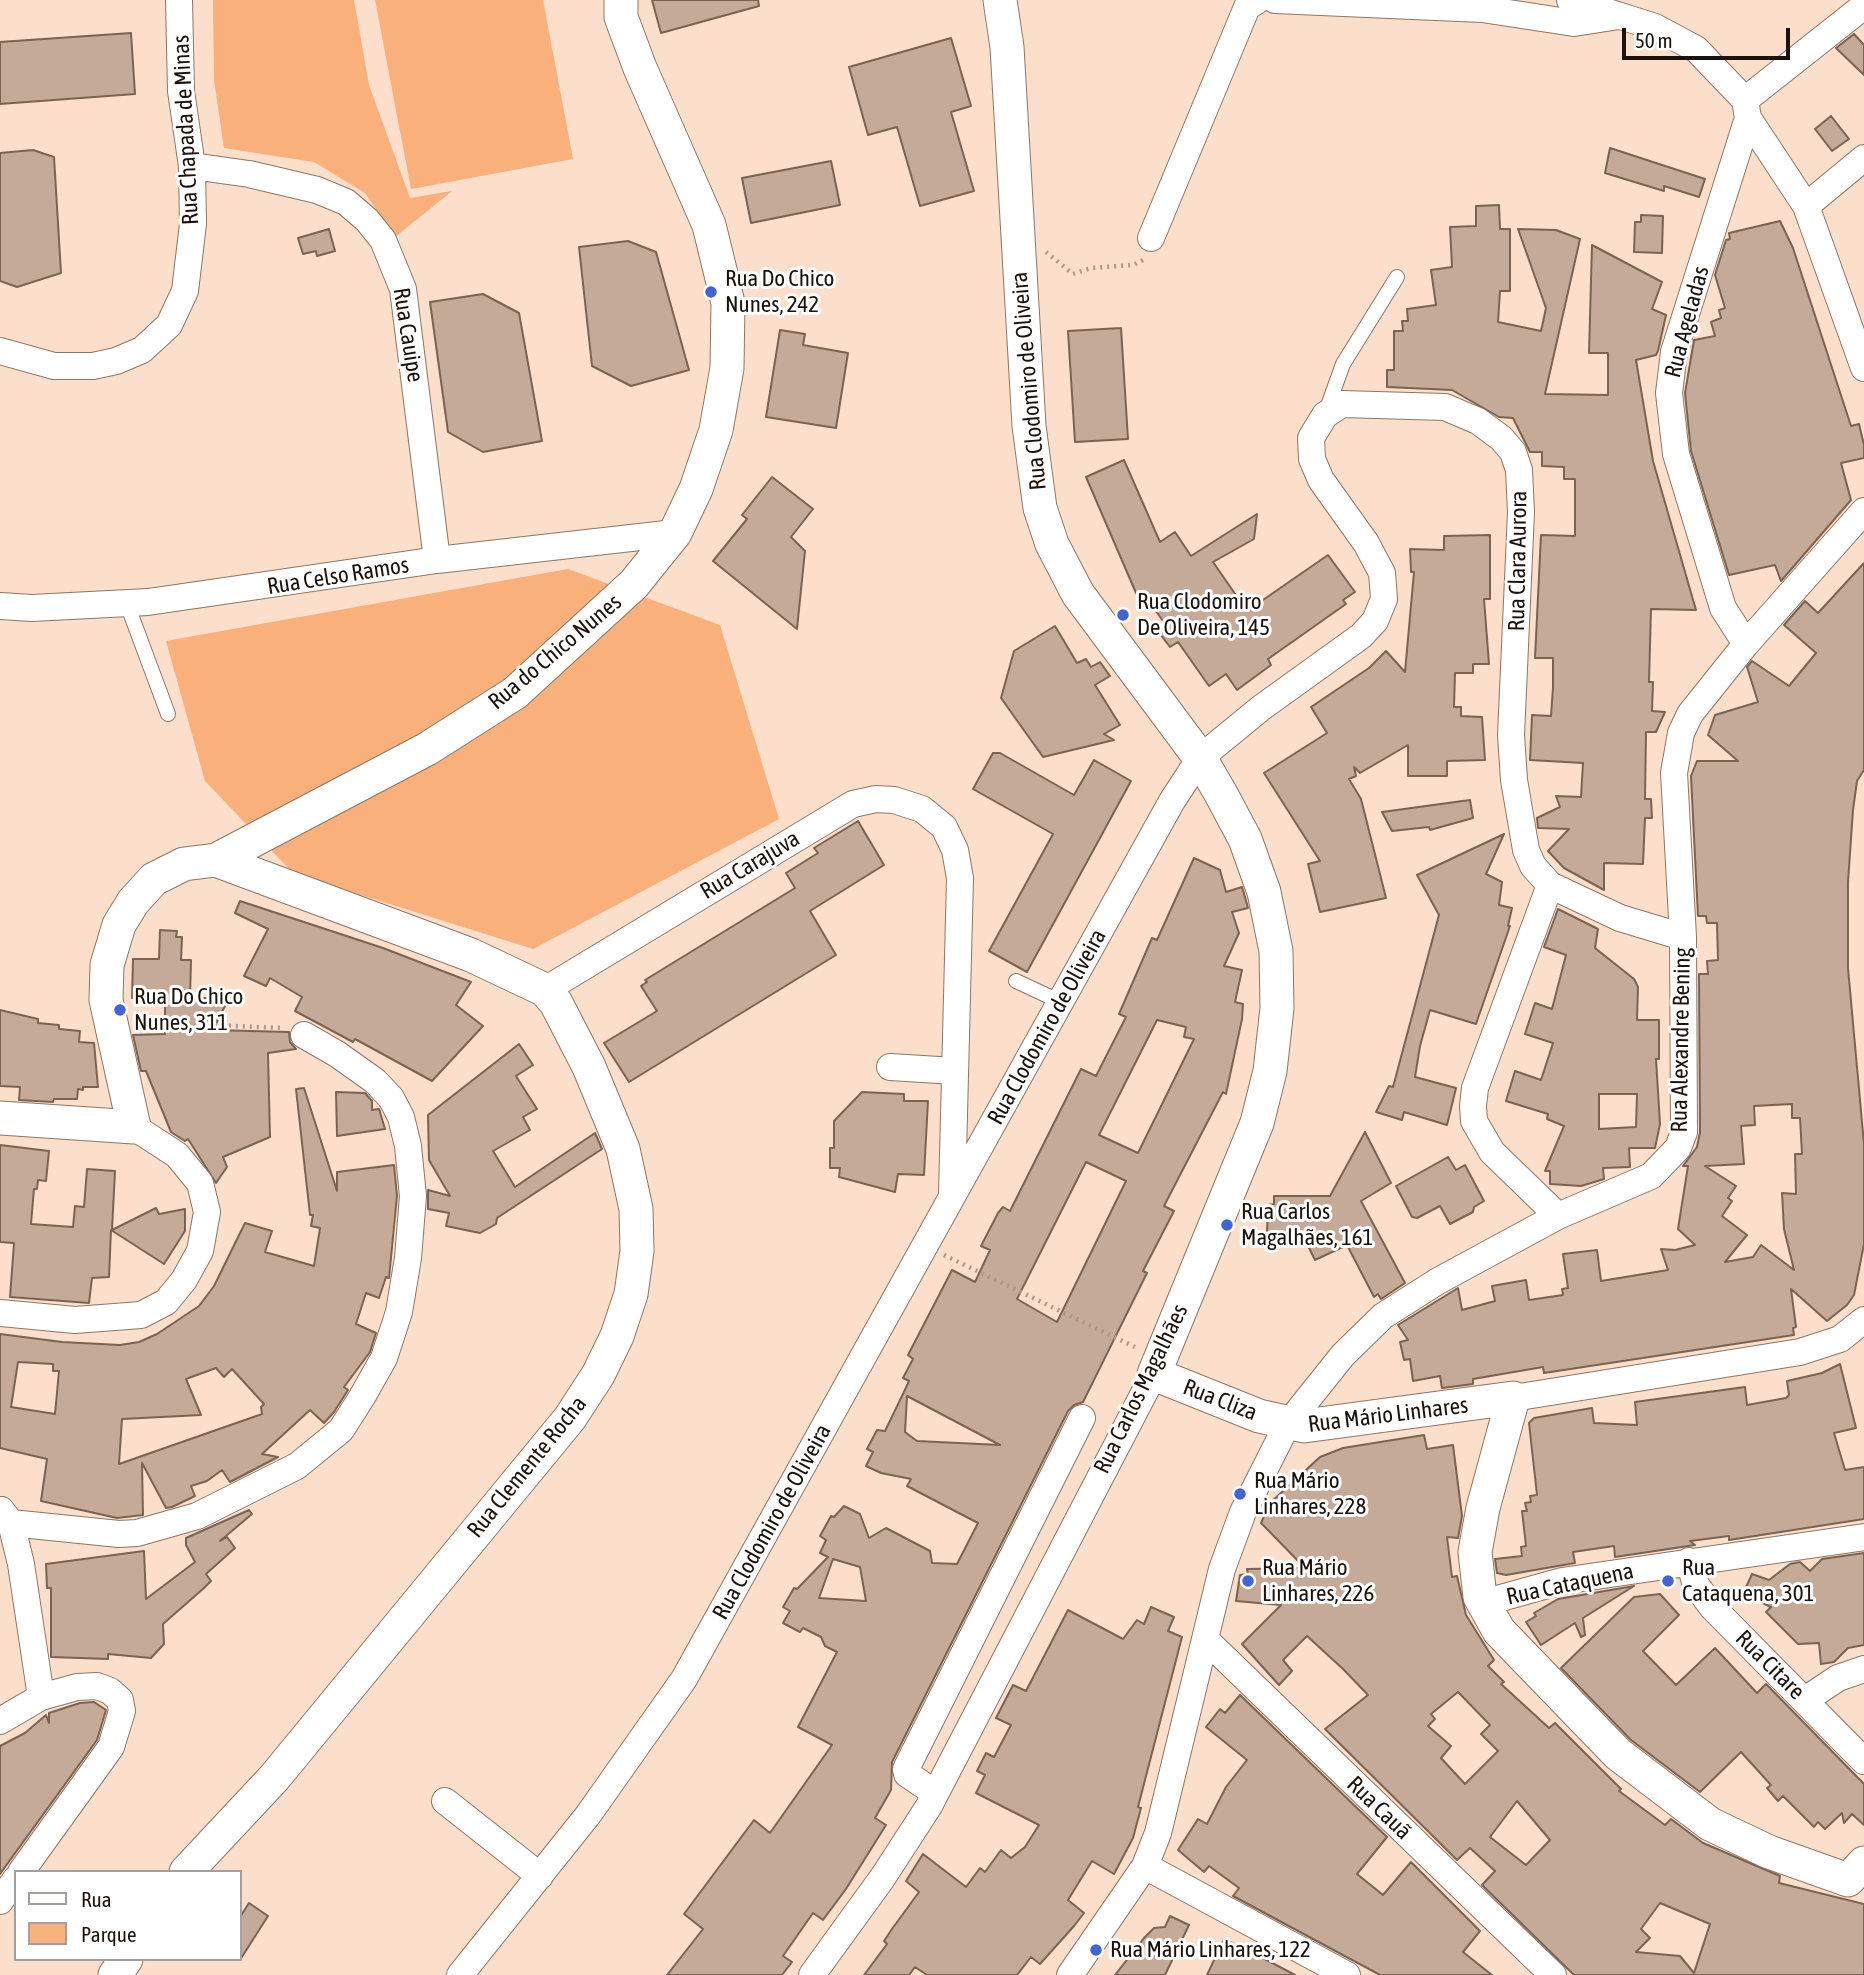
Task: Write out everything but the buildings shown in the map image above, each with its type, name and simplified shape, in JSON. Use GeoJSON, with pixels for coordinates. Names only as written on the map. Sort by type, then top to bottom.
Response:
{"type":"FeatureCollection","features":[{"type":"Feature","properties":{"kind":"street","name":"Rua Chapada de Minas"},"geometry":{"type":"LineString","coordinates":[[0,351],[54,366],[93,366],[116,361],[142,350],[169,325],[186,290],[191,259],[192,166],[181,91],[179,0]]}},
{"type":"Feature","properties":{"kind":"street","name":"Rua do Chico Nunes"},"geometry":{"type":"LineString","coordinates":[[134,1128],[111,1031],[106,1000],[107,965],[119,925],[133,902],[153,879],[184,864],[216,860],[427,749],[515,693],[634,584],[675,533],[696,489],[716,429],[727,368],[728,303],[709,225],[640,68],[621,17],[621,0]]}},
{"type":"Feature","properties":{"kind":"street","name":"Rua Clodomiro de Oliveira"},"geometry":{"type":"LineString","coordinates":[[460,1975],[628,1761],[684,1679],[1200,758],[1078,594],[1052,544],[1040,508],[1029,426],[1007,47],[1000,0]]}},
{"type":"Feature","properties":{"kind":"street"},"geometry":{"type":"LineString","coordinates":[[1151,238],[1247,7],[1258,0]]}},
{"type":"Feature","properties":{"kind":"street"},"geometry":{"type":"LineString","coordinates":[[1275,0],[1482,9],[1574,23],[1625,15]]}},
{"type":"Feature","properties":{"kind":"street"},"geometry":{"type":"LineString","coordinates":[[1570,0],[1625,15],[1655,27],[1696,49],[1747,109],[1806,206],[1864,368]]}},
{"type":"Feature","properties":{"kind":"street"},"geometry":{"type":"LineString","coordinates":[[1747,109],[1864,6]]}},
{"type":"Feature","properties":{"kind":"street","name":"Rua Ageladas"},"geometry":{"type":"LineString","coordinates":[[1746,643],[1723,608],[1676,454],[1669,393],[1674,352],[1747,109]]}},
{"type":"Feature","properties":{"kind":"street"},"geometry":{"type":"LineString","coordinates":[[1806,206],[1864,158]]}},
{"type":"Feature","properties":{"kind":"street","name":"Rua Cauipe"},"geometry":{"type":"LineString","coordinates":[[192,166],[249,174],[317,190],[346,202],[367,220],[383,240],[403,289],[438,560]]}},
{"type":"Feature","properties":{"kind":"street","name":"Rua Clara Aurora"},"geometry":{"type":"LineString","coordinates":[[1325,415],[1342,404],[1445,407],[1478,421],[1501,438],[1513,452],[1521,491],[1511,735],[1514,780],[1526,849],[1532,866],[1550,885],[1620,918],[1683,937]]}},
{"type":"Feature","properties":{"kind":"street"},"geometry":{"type":"LineString","coordinates":[[1200,758],[1261,708],[1361,636],[1375,621],[1384,599],[1382,573],[1366,543],[1321,480],[1312,459],[1311,438],[1325,415]]}},
{"type":"Feature","properties":{"kind":"street","name":"Rua Alexandre Bening"},"geometry":{"type":"LineString","coordinates":[[1287,1425],[1343,1355],[1383,1316],[1438,1281],[1558,1216],[1651,1176],[1678,1148],[1684,1132],[1683,937],[1674,773],[1676,755],[1690,714],[1746,643],[1864,511]]}},
{"type":"Feature","properties":{"kind":"street","name":"Rua Celso Ramos"},"geometry":{"type":"LineString","coordinates":[[0,606],[32,608],[127,604],[240,591],[438,560],[675,533]]}},
{"type":"Feature","properties":{"kind":"street","name":"Rua Carlos Magalhães"},"geometry":{"type":"LineString","coordinates":[[813,1975],[883,1877],[935,1793],[1157,1367],[1257,1123],[1270,1071],[1277,1008],[1276,951],[1264,892],[1245,839],[1200,758]]}},
{"type":"Feature","properties":{"kind":"street","name":"Rua Carajuva"},"geometry":{"type":"LineString","coordinates":[[545,990],[853,804],[876,799],[894,800],[922,809],[944,827],[955,850],[960,878],[951,1199]]}},
{"type":"Feature","properties":{"kind":"street"},"geometry":{"type":"LineString","coordinates":[[216,860],[471,955],[545,990]]}},
{"type":"Feature","properties":{"kind":"street"},"geometry":{"type":"LineString","coordinates":[[1550,885],[1475,1088],[1473,1106],[1474,1121],[1492,1152],[1558,1216]]}},
{"type":"Feature","properties":{"kind":"street","name":"Rua Clemente Rocha"},"geometry":{"type":"LineString","coordinates":[[188,1870],[274,1779],[436,1578],[528,1472],[584,1397],[617,1336],[631,1294],[637,1251],[629,1168],[589,1067],[556,1003],[545,990]]}},
{"type":"Feature","properties":{"kind":"street"},"geometry":{"type":"LineString","coordinates":[[41,1697],[28,1602],[6,1516],[119,1534],[137,1533],[197,1516],[256,1489],[305,1460],[341,1430],[384,1358],[399,1312],[408,1258],[413,1196],[408,1146],[401,1117],[391,1098],[374,1081],[337,1054],[304,1035]]}},
{"type":"Feature","properties":{"kind":"street"},"geometry":{"type":"LineString","coordinates":[[890,1067],[955,1071]]}},
{"type":"Feature","properties":{"kind":"street"},"geometry":{"type":"LineString","coordinates":[[0,1118],[134,1128],[177,1155],[200,1183],[206,1212],[200,1251],[184,1280],[166,1302],[141,1315],[75,1320],[0,1313]]}},
{"type":"Feature","properties":{"kind":"street","name":"Rua Mário Linhares"},"geometry":{"type":"LineString","coordinates":[[1070,1975],[1145,1866],[1158,1833],[1222,1569],[1243,1511],[1287,1425],[1334,1424],[1800,1352],[1840,1339],[1864,1320]]}},
{"type":"Feature","properties":{"kind":"street","name":"Rua Cliza"},"geometry":{"type":"LineString","coordinates":[[1157,1367],[1287,1425]]}},
{"type":"Feature","properties":{"kind":"street"},"geometry":{"type":"LineString","coordinates":[[1513,1398],[1483,1508],[1475,1552],[1475,1571],[1483,1604],[1499,1631],[1582,1720],[1649,1780],[1710,1824],[1734,1837],[1859,1876]]}},
{"type":"Feature","properties":{"kind":"street"},"geometry":{"type":"LineString","coordinates":[[935,1793],[907,1774],[906,1769],[1082,1418]]}},
{"type":"Feature","properties":{"kind":"street","name":"Rua Cataquena"},"geometry":{"type":"LineString","coordinates":[[1483,1604],[1562,1581],[1864,1537]]}},
{"type":"Feature","properties":{"kind":"street","name":"Rua Citare"},"geometry":{"type":"LineString","coordinates":[[1689,1561],[1703,1597],[1864,1761]]}},
{"type":"Feature","properties":{"kind":"street","name":"Rua Cauã"},"geometry":{"type":"LineString","coordinates":[[1206,1640],[1553,1975]]}},
{"type":"Feature","properties":{"kind":"street"},"geometry":{"type":"LineString","coordinates":[[1805,1700],[1838,1678],[1864,1669]]}},
{"type":"Feature","properties":{"kind":"street"},"geometry":{"type":"LineString","coordinates":[[0,1721],[41,1697],[61,1690],[97,1686],[110,1691],[120,1700],[122,1711],[111,1747],[22,1870]]}},
{"type":"Feature","properties":{"kind":"street"},"geometry":{"type":"LineString","coordinates":[[445,1801],[540,1876]]}},
{"type":"Feature","properties":{"kind":"street"},"geometry":{"type":"LineString","coordinates":[[1145,1866],[1347,1975]]}},
{"type":"Feature","properties":{"kind":"street"},"geometry":{"type":"LineString","coordinates":[[0,1901],[14,1882]]}},
{"type":"Feature","properties":{"kind":"lane"},"geometry":{"type":"LineString","coordinates":[[1325,415],[1343,364],[1397,277]]}},
{"type":"Feature","properties":{"kind":"lane"},"geometry":{"type":"LineString","coordinates":[[127,604],[168,714]]}},
{"type":"Feature","properties":{"kind":"lane"},"geometry":{"type":"LineString","coordinates":[[1016,981],[1061,1002]]}},
{"type":"Feature","properties":{"kind":"path"},"geometry":{"type":"LineString","coordinates":[[1018,237],[1077,274],[1091,268],[1133,265],[1144,261],[1151,238]]}},
{"type":"Feature","properties":{"kind":"path"},"geometry":{"type":"LineString","coordinates":[[111,1031],[256,1025],[287,1029],[304,1035]]}},
{"type":"Feature","properties":{"kind":"path"},"geometry":{"type":"LineString","coordinates":[[927,1247],[1157,1367]]}},
{"type":"Feature","properties":{"kind":"green space"},"geometry":{"type":"Polygon","coordinates":[[[213,0],[354,0],[369,85],[410,198],[452,191],[395,237],[365,193],[314,162],[224,148],[214,80],[213,0]]]}},
{"type":"Feature","properties":{"kind":"green space"},"geometry":{"type":"Polygon","coordinates":[[[375,0],[543,0],[573,159],[411,189],[375,0]]]}},
{"type":"Feature","properties":{"kind":"green space"},"geometry":{"type":"Polygon","coordinates":[[[568,569],[720,625],[779,819],[533,949],[294,874],[205,781],[166,641],[568,569]]]}},
{"type":"Feature","properties":{"kind":"place","name":"Rua Do Chico Nunes, 242"},"geometry":{"type":"Point","coordinates":[711,292]}},
{"type":"Feature","properties":{"kind":"place","name":"Rua Clodomiro De Oliveira, 145"},"geometry":{"type":"Point","coordinates":[1123,615]}},
{"type":"Feature","properties":{"kind":"place","name":"Rua Do Chico Nunes, 311"},"geometry":{"type":"Point","coordinates":[120,1010]}},
{"type":"Feature","properties":{"kind":"place","name":"Rua Carlos Magalhães, 161"},"geometry":{"type":"Point","coordinates":[1227,1225]}},
{"type":"Feature","properties":{"kind":"place","name":"Rua Mário Linhares, 228"},"geometry":{"type":"Point","coordinates":[1240,1494]}},
{"type":"Feature","properties":{"kind":"place","name":"Rua Mário Linhares, 226"},"geometry":{"type":"Point","coordinates":[1248,1581]}},
{"type":"Feature","properties":{"kind":"place","name":"Rua Cataquena, 301"},"geometry":{"type":"Point","coordinates":[1668,1581]}},
{"type":"Feature","properties":{"kind":"place","name":"Rua Mário Linhares, 122"},"geometry":{"type":"Point","coordinates":[1096,1950]}}]}
